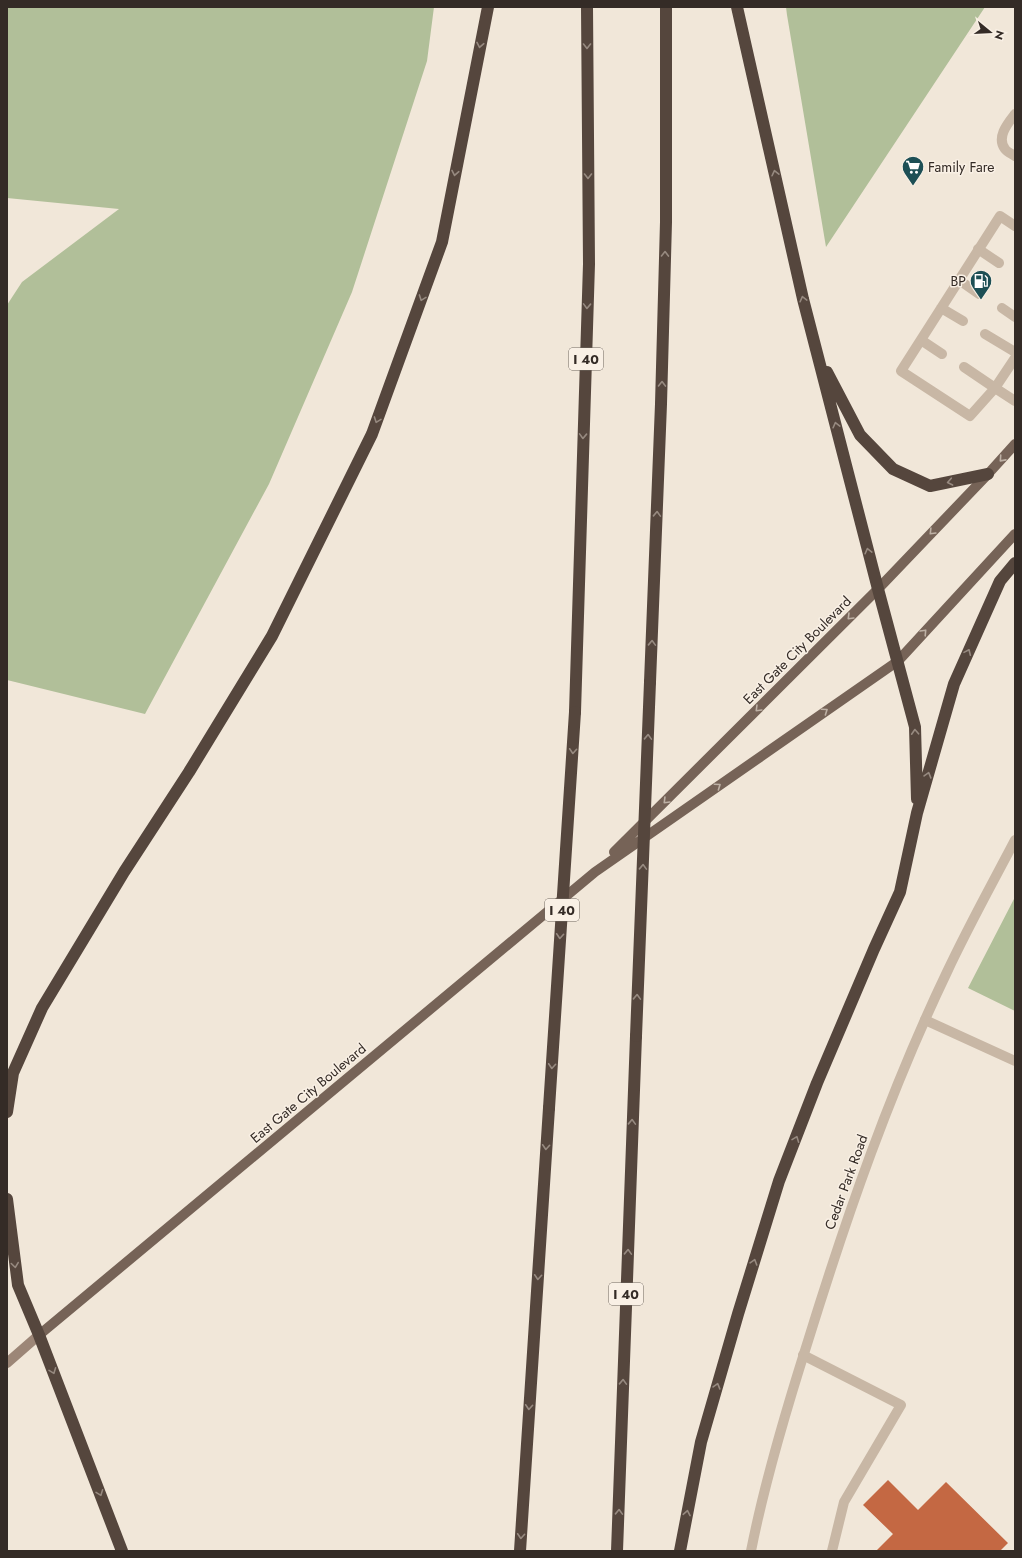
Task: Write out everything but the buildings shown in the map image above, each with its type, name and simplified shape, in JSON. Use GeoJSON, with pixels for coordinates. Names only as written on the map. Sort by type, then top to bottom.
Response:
{"type":"FeatureCollection","features":[{"type":"Feature","properties":{"kind":"highway"},"geometry":{"type":"LineString","coordinates":[[7,1112],[13,1073],[42,1008],[124,872],[272,636],[372,434],[442,242],[488,7]]}},
{"type":"Feature","properties":{"kind":"highway","name":"I 40"},"geometry":{"type":"LineString","coordinates":[[520,1551],[575,712],[589,264],[587,7]]}},
{"type":"Feature","properties":{"kind":"highway","name":"I 40"},"geometry":{"type":"LineString","coordinates":[[618,1551],[636,1036],[661,404],[666,222],[666,7]]}},
{"type":"Feature","properties":{"kind":"highway"},"geometry":{"type":"LineString","coordinates":[[737,7],[803,299],[915,727],[917,813]]}},
{"type":"Feature","properties":{"kind":"highway"},"geometry":{"type":"LineString","coordinates":[[817,353],[860,435],[893,469],[930,486],[988,474]]}},
{"type":"Feature","properties":{"kind":"highway"},"geometry":{"type":"LineString","coordinates":[[680,1551],[701,1442],[738,1314],[777,1189],[817,1083],[900,892],[917,813],[954,684],[1000,581],[1015,564]]}},
{"type":"Feature","properties":{"kind":"highway"},"geometry":{"type":"LineString","coordinates":[[7,1199],[18,1285],[39,1335],[122,1551]]}},
{"type":"Feature","properties":{"kind":"main road","name":"East Gate City Boulevard"},"geometry":{"type":"LineString","coordinates":[[595,872],[878,589],[1015,444]]}},
{"type":"Feature","properties":{"kind":"main road","name":"East Gate City Boulevard"},"geometry":{"type":"LineString","coordinates":[[39,1335],[595,872],[898,661],[1015,534]]}},
{"type":"Feature","properties":{"kind":"street"},"geometry":{"type":"LineString","coordinates":[[1015,114],[1004,128],[1002,142],[1005,149],[1015,156]]}},
{"type":"Feature","properties":{"kind":"street"},"geometry":{"type":"LineString","coordinates":[[1015,226],[1000,216],[901,371],[970,416],[995,388],[1015,358]]}},
{"type":"Feature","properties":{"kind":"street"},"geometry":{"type":"LineString","coordinates":[[978,249],[999,263]]}},
{"type":"Feature","properties":{"kind":"street"},"geometry":{"type":"LineString","coordinates":[[959,280],[979,294]]}},
{"type":"Feature","properties":{"kind":"street"},"geometry":{"type":"LineString","coordinates":[[941,308],[963,321]]}},
{"type":"Feature","properties":{"kind":"street"},"geometry":{"type":"LineString","coordinates":[[1002,308],[1015,317]]}},
{"type":"Feature","properties":{"kind":"street"},"geometry":{"type":"LineString","coordinates":[[985,334],[1015,352]]}},
{"type":"Feature","properties":{"kind":"street"},"geometry":{"type":"LineString","coordinates":[[921,340],[942,354]]}},
{"type":"Feature","properties":{"kind":"street"},"geometry":{"type":"LineString","coordinates":[[964,367],[1015,401]]}},
{"type":"Feature","properties":{"kind":"street","name":"Cedar Park Road"},"geometry":{"type":"LineString","coordinates":[[751,1551],[756,1523],[784,1416],[834,1257],[881,1125],[947,972],[1015,840]]}},
{"type":"Feature","properties":{"kind":"street"},"geometry":{"type":"LineString","coordinates":[[926,1020],[1015,1061]]}},
{"type":"Feature","properties":{"kind":"street"},"geometry":{"type":"LineString","coordinates":[[7,1363],[39,1335]]}},
{"type":"Feature","properties":{"kind":"street"},"geometry":{"type":"LineString","coordinates":[[803,1355],[901,1405],[844,1502],[832,1551]]}},
{"type":"Feature","properties":{"kind":"green space"},"geometry":{"type":"Polygon","coordinates":[[[7,7],[434,7],[427,61],[352,292],[269,484],[145,714],[7,680],[7,305],[22,282],[119,209],[7,198],[7,7]]]}},
{"type":"Feature","properties":{"kind":"green space"},"geometry":{"type":"Polygon","coordinates":[[[786,7],[985,7],[826,247],[787,15],[786,7]]]}},
{"type":"Feature","properties":{"kind":"green space"},"geometry":{"type":"Polygon","coordinates":[[[1015,897],[1015,1011],[968,988],[1015,897]]]}},
{"type":"Feature","properties":{"kind":"place","name":"Family Fare"},"geometry":{"type":"Point","coordinates":[913,186]}},
{"type":"Feature","properties":{"kind":"place","name":"BP"},"geometry":{"type":"Point","coordinates":[981,300]}}]}
